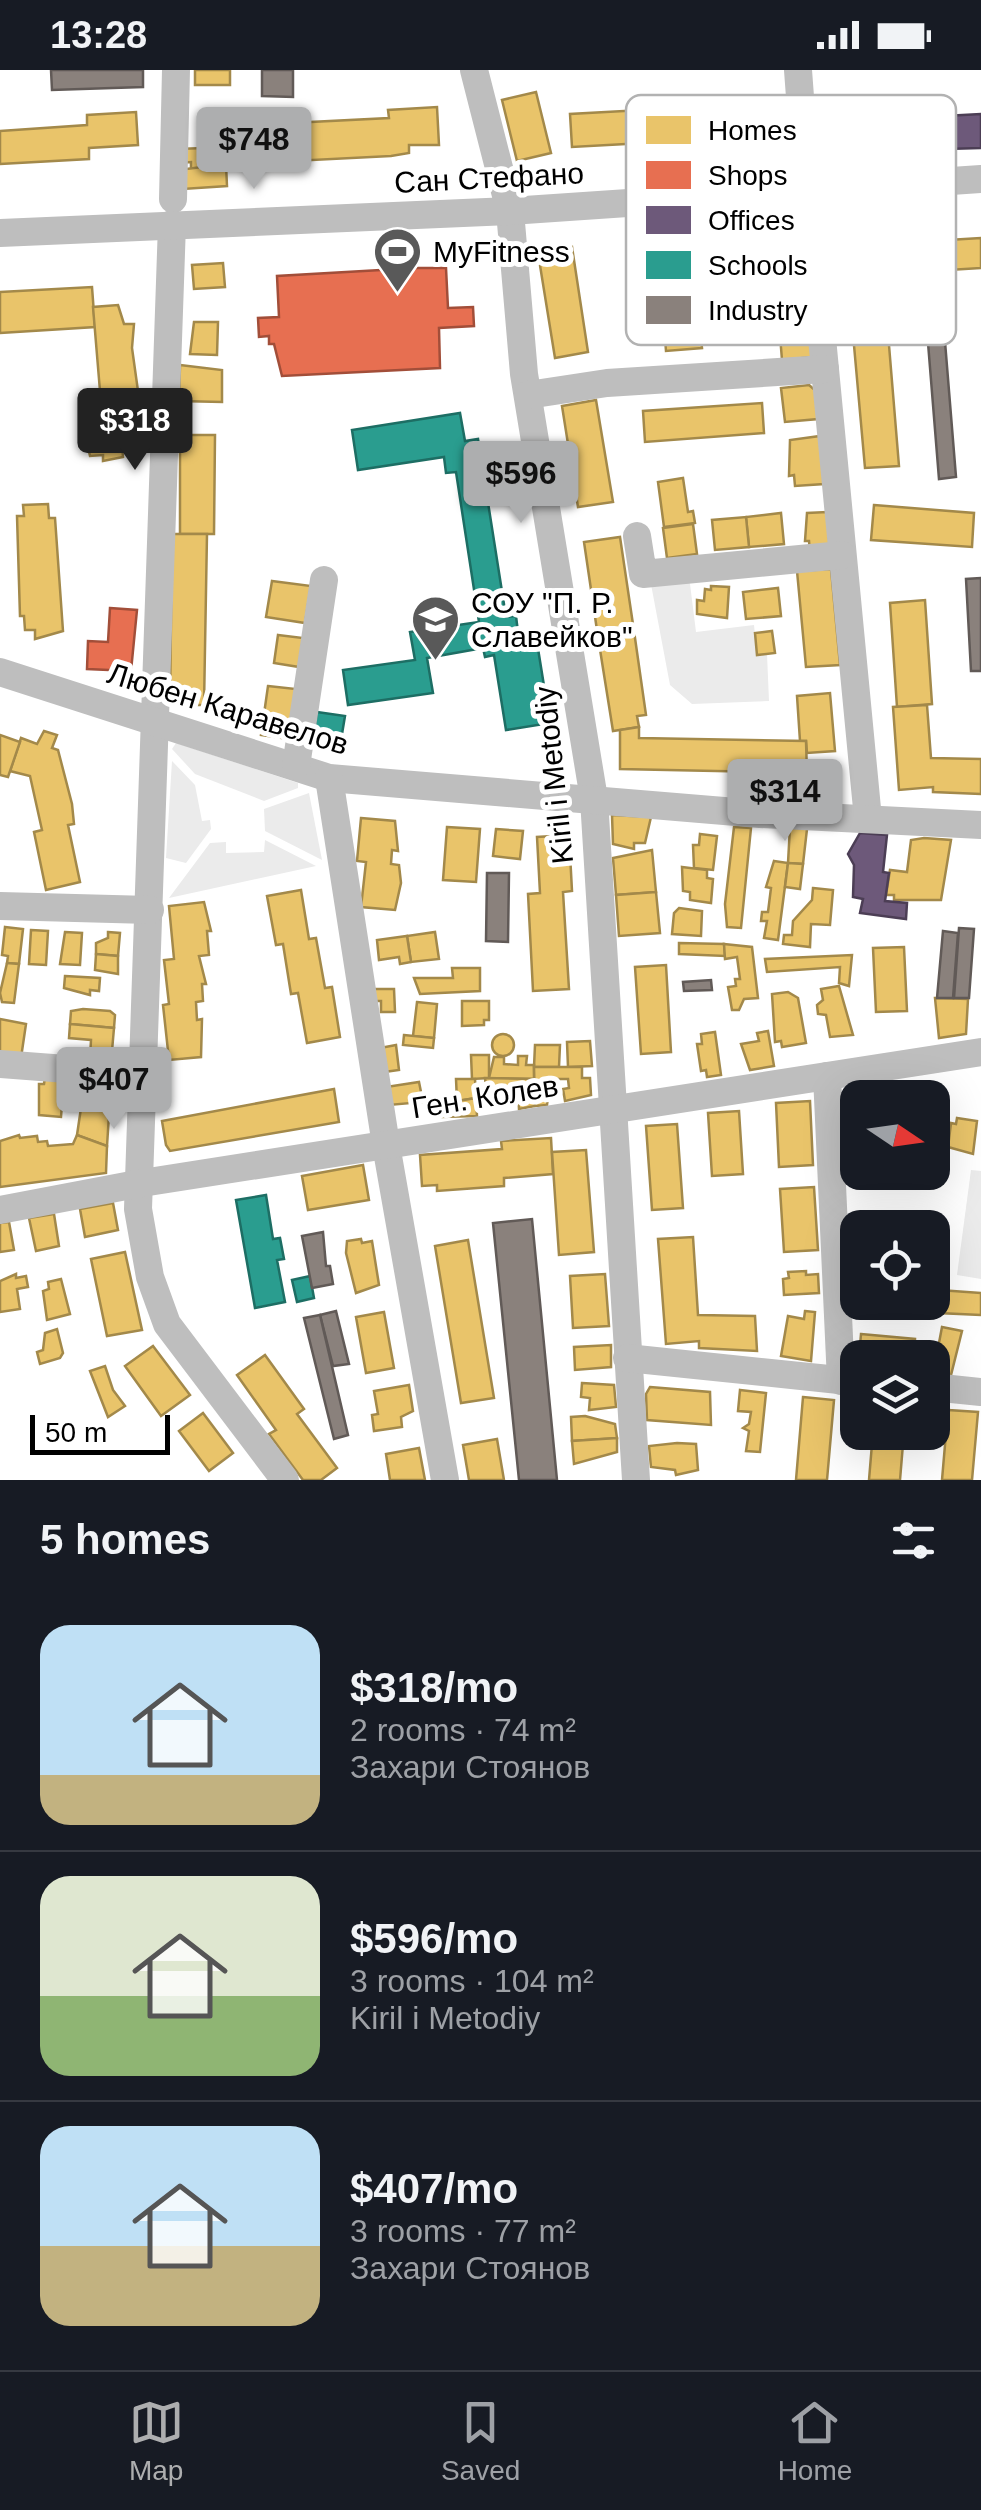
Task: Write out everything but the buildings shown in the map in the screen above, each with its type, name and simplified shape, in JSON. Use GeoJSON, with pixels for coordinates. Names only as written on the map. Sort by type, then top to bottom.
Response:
{"type":"FeatureCollection","features":[{"type":"Feature","properties":{"kind":"street"},"geometry":{"type":"LineString","coordinates":[[176,70],[142,1183],[138,1209],[146,1256],[167,1324],[284,1480]]}},
{"type":"Feature","properties":{"kind":"street","name":"Kiril i Metodiy"},"geometry":{"type":"LineString","coordinates":[[474,70],[510,211],[528,396],[594,799],[610,1111],[636,1480]]}},
{"type":"Feature","properties":{"kind":"street"},"geometry":{"type":"LineString","coordinates":[[798,70],[800,95]]}},
{"type":"Feature","properties":{"kind":"street","name":"Сан Стефано"},"geometry":{"type":"LineString","coordinates":[[956,180],[981,178]]}},
{"type":"Feature","properties":{"kind":"street","name":"Сан Стефано"},"geometry":{"type":"LineString","coordinates":[[0,233],[173,211],[510,211],[626,203]]}},
{"type":"Feature","properties":{"kind":"street"},"geometry":{"type":"LineString","coordinates":[[823,345],[868,819]]}},
{"type":"Feature","properties":{"kind":"street"},"geometry":{"type":"LineString","coordinates":[[528,396],[607,383],[825,369]]}},
{"type":"Feature","properties":{"kind":"street"},"geometry":{"type":"LineString","coordinates":[[637,536],[643,574],[842,555]]}},
{"type":"Feature","properties":{"kind":"street"},"geometry":{"type":"LineString","coordinates":[[296,766],[324,580]]}},
{"type":"Feature","properties":{"kind":"street","name":"Любен Каравелов"},"geometry":{"type":"LineString","coordinates":[[0,672],[329,778],[981,824]]}},
{"type":"Feature","properties":{"kind":"street"},"geometry":{"type":"LineString","coordinates":[[329,778],[386,1145],[445,1480]]}},
{"type":"Feature","properties":{"kind":"street"},"geometry":{"type":"LineString","coordinates":[[0,906],[150,910]]}},
{"type":"Feature","properties":{"kind":"street","name":"Ген. Колев"},"geometry":{"type":"LineString","coordinates":[[0,1210],[142,1183],[981,1052]]}},
{"type":"Feature","properties":{"kind":"street"},"geometry":{"type":"LineString","coordinates":[[0,1064],[145,1076]]}},
{"type":"Feature","properties":{"kind":"street"},"geometry":{"type":"LineString","coordinates":[[827,1076],[846,1340]]}},
{"type":"Feature","properties":{"kind":"street"},"geometry":{"type":"LineString","coordinates":[[627,1358],[840,1380]]}},
{"type":"Feature","properties":{"kind":"street"},"geometry":{"type":"LineString","coordinates":[[950,1389],[981,1392]]}},
{"type":"Feature","properties":{"kind":"shaded area"},"geometry":{"type":"Polygon","coordinates":[[[689,576],[696,632],[754,625],[757,654],[767,654],[769,701],[692,704],[670,685],[650,579],[689,576]]]}},
{"type":"Feature","properties":{"kind":"shaded area"},"geometry":{"type":"Polygon","coordinates":[[[176,743],[298,783],[298,788],[264,801],[195,774],[172,749],[176,743]]]}},
{"type":"Feature","properties":{"kind":"shaded area"},"geometry":{"type":"Polygon","coordinates":[[[172,761],[195,785],[202,821],[210,820],[211,829],[186,863],[166,858],[172,761]]]}},
{"type":"Feature","properties":{"kind":"shaded area"},"geometry":{"type":"Polygon","coordinates":[[[309,793],[322,860],[265,831],[264,809],[309,793]]]}},
{"type":"Feature","properties":{"kind":"shaded area"},"geometry":{"type":"Polygon","coordinates":[[[265,840],[316,866],[169,898],[210,843],[226,842],[226,853],[264,852],[265,840]]]}},
{"type":"Feature","properties":{"kind":"shaded area"},"geometry":{"type":"Polygon","coordinates":[[[971,1170],[981,1171],[981,1279],[957,1275],[971,1170]]]}},
{"type":"Feature","properties":{"kind":"place","name":"MyFitness"},"geometry":{"type":"Point","coordinates":[398,294]}},
{"type":"Feature","properties":{"kind":"place","name":"СОУ \"П. Р. Славейков\""},"geometry":{"type":"Point","coordinates":[436,662]}}]}
